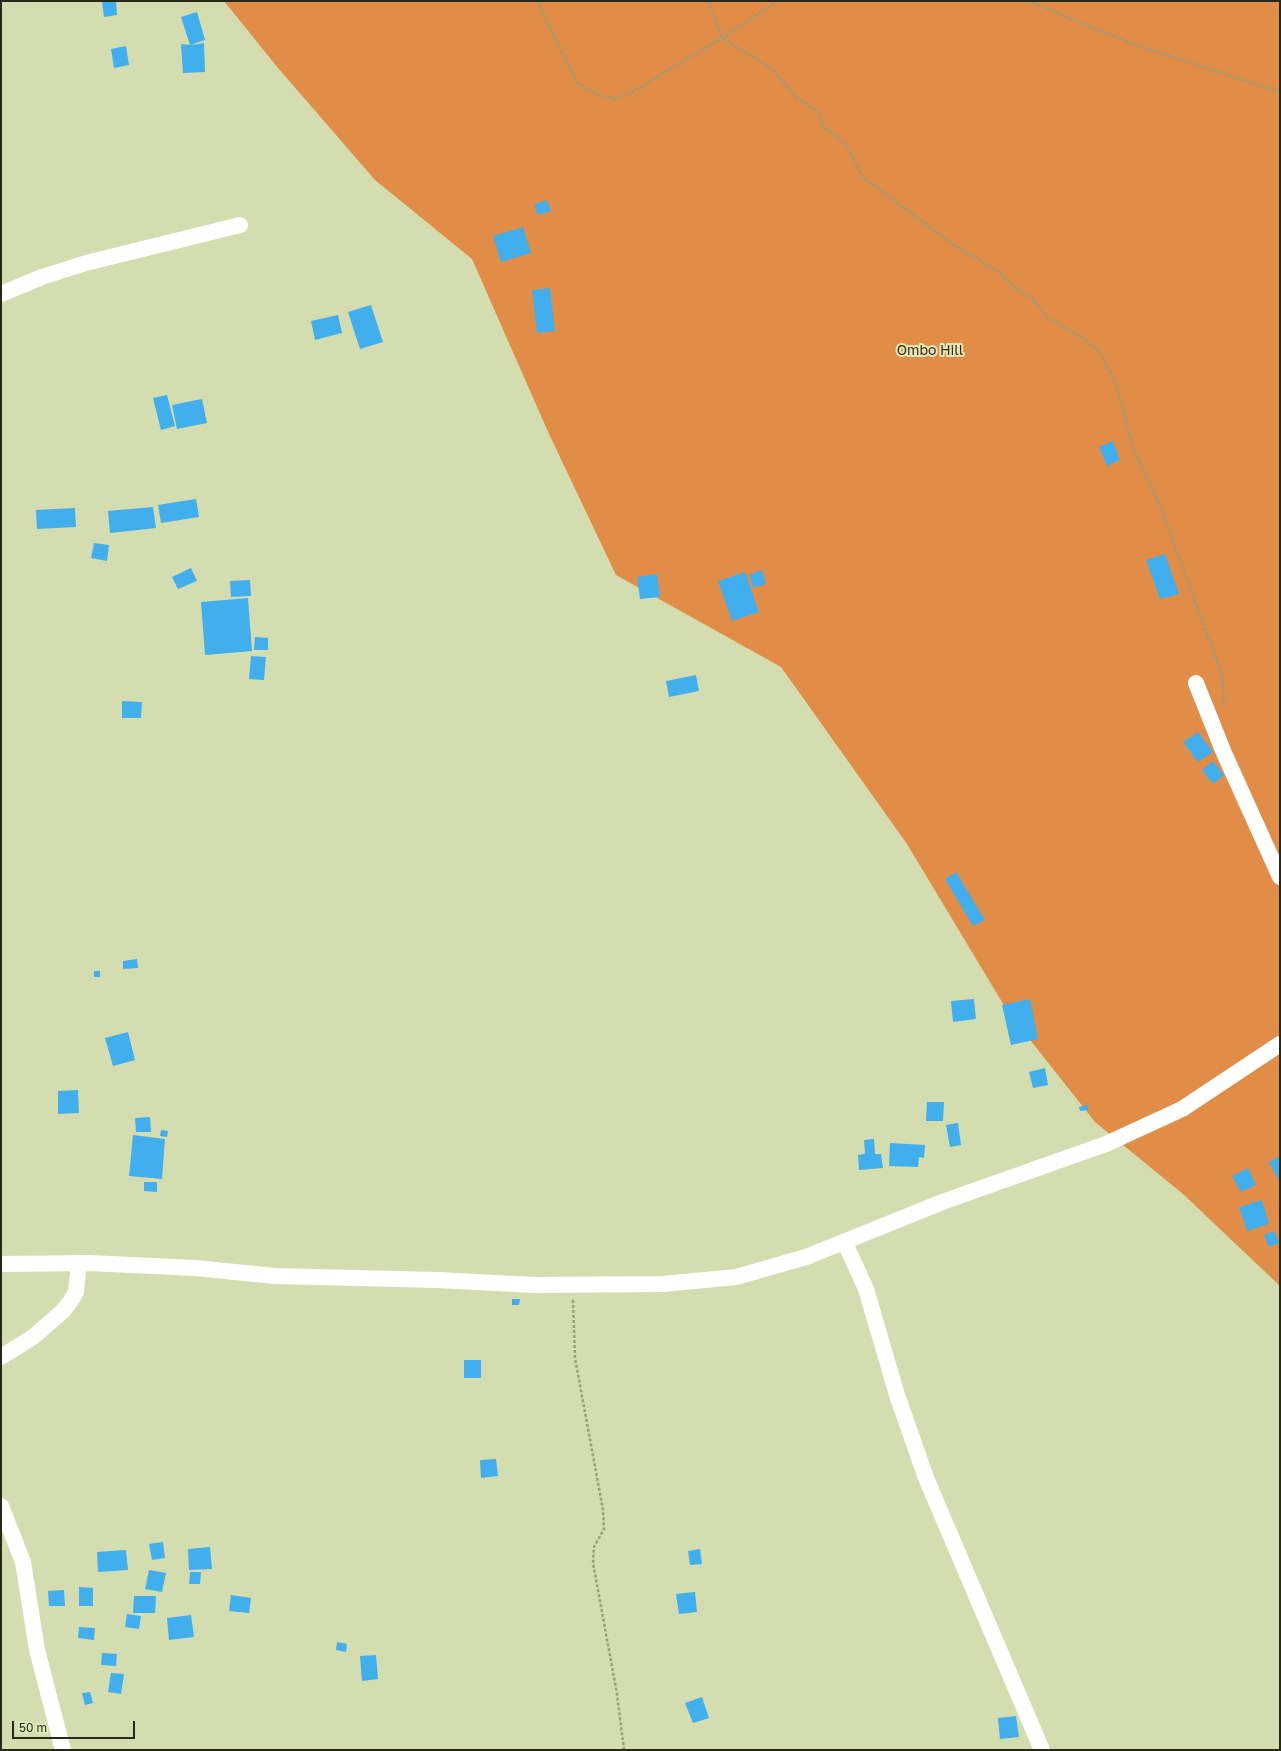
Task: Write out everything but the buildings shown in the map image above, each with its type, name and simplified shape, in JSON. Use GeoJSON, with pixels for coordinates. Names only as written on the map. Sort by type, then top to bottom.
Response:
{"type":"FeatureCollection","features":[{"type":"Feature","properties":{"kind":"street"},"geometry":{"type":"LineString","coordinates":[[1,294],[42,277],[86,262],[240,225]]}},
{"type":"Feature","properties":{"kind":"street"},"geometry":{"type":"LineString","coordinates":[[1196,683],[1280,877]]}},
{"type":"Feature","properties":{"kind":"street"},"geometry":{"type":"LineString","coordinates":[[1,1264],[79,1263],[195,1268],[275,1276],[573,1285],[663,1284],[729,1278],[806,1257],[845,1243],[893,1221],[1106,1144],[1182,1109],[1280,1044]]}},
{"type":"Feature","properties":{"kind":"street"},"geometry":{"type":"LineString","coordinates":[[845,1243],[866,1288],[897,1395],[926,1478],[1042,1750]]}},
{"type":"Feature","properties":{"kind":"street"},"geometry":{"type":"LineString","coordinates":[[1,1358],[33,1337],[70,1302],[76,1292],[79,1263]]}},
{"type":"Feature","properties":{"kind":"street"},"geometry":{"type":"LineString","coordinates":[[1,1506],[23,1562],[37,1650],[63,1750]]}},
{"type":"Feature","properties":{"kind":"path"},"geometry":{"type":"LineString","coordinates":[[537,1],[576,83],[599,96],[614,99],[632,92],[722,38],[778,1]]}},
{"type":"Feature","properties":{"kind":"path"},"geometry":{"type":"LineString","coordinates":[[708,1],[722,38],[772,69],[797,98],[818,112],[825,128],[845,143],[863,177],[952,244],[999,272],[1016,289],[1032,297],[1047,317],[1083,338],[1100,353],[1115,381],[1133,447],[1163,513],[1222,675],[1224,700],[1209,715]]}},
{"type":"Feature","properties":{"kind":"path"},"geometry":{"type":"LineString","coordinates":[[1028,1],[1128,42],[1280,92]]}},
{"type":"Feature","properties":{"kind":"path"},"geometry":{"type":"LineString","coordinates":[[573,1285],[572,1318],[580,1392],[602,1510],[604,1529],[594,1547],[593,1563],[617,1694],[624,1750]]}},
{"type":"Feature","properties":{"kind":"green space","name":"Ombo Hill"},"geometry":{"type":"Polygon","coordinates":[[[224,1],[1280,1],[1280,1286],[1183,1194],[1095,1122],[1008,1012],[907,844],[781,667],[616,575],[549,434],[472,259],[375,180],[278,68],[224,1]]]}}]}
